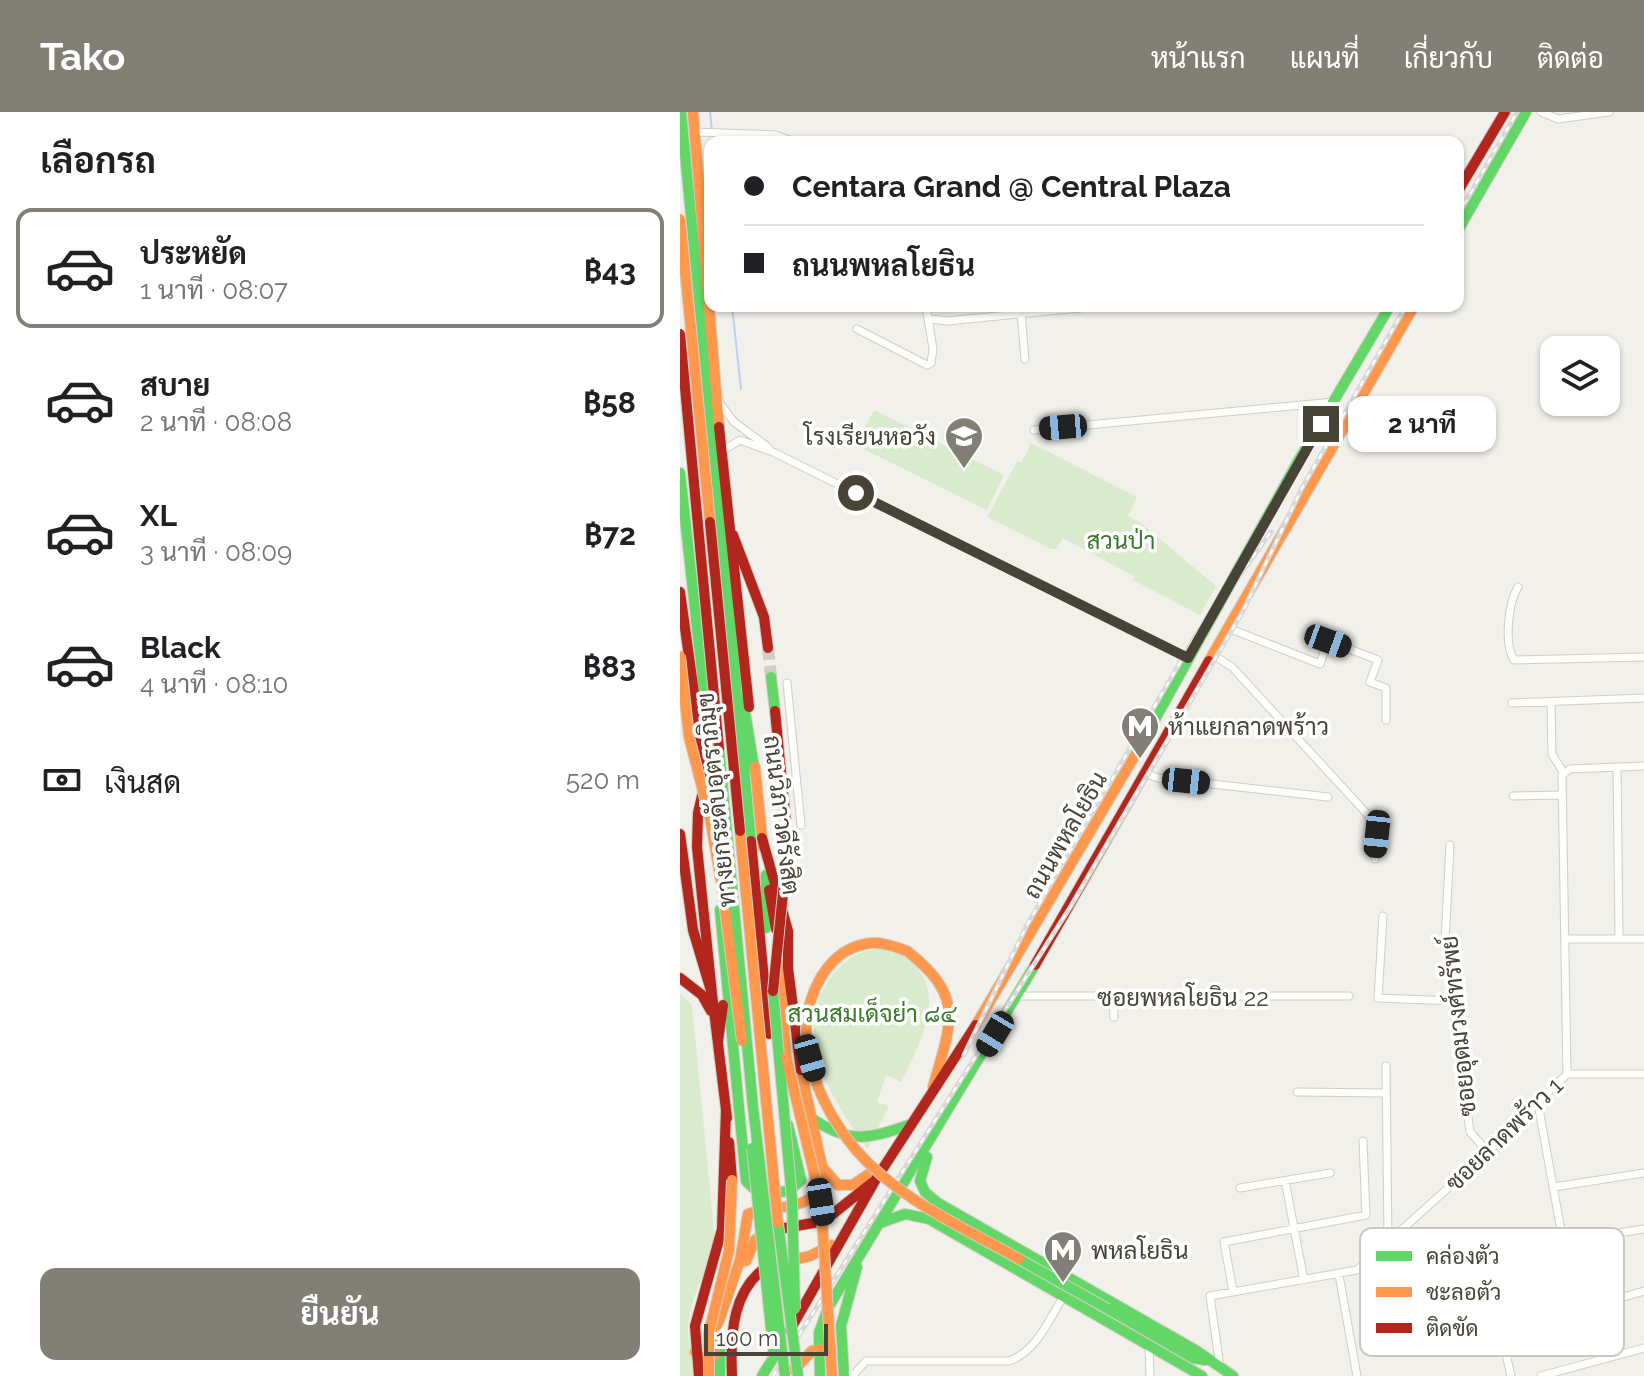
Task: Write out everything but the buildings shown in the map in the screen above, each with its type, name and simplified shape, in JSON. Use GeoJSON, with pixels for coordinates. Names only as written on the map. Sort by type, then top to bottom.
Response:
{"type":"FeatureCollection","features":[{"type":"Feature","properties":{"kind":"main road","name":"ถนนวิภาวดีรังสิต"},"geometry":{"type":"LineString","coordinates":[[681,112],[727,610],[805,1376]]}},
{"type":"Feature","properties":{"kind":"main road","name":"ถนนวิภาวดีรังสิต"},"geometry":{"type":"LineString","coordinates":[[693,112],[704,245]]}},
{"type":"Feature","properties":{"kind":"main road"},"geometry":{"type":"LineString","coordinates":[[1464,181],[1505,112]]}},
{"type":"Feature","properties":{"kind":"main road"},"geometry":{"type":"LineString","coordinates":[[1464,220],[1526,112]]}},
{"type":"Feature","properties":{"kind":"main road","name":"ทางยกระดับอุตราภิมุข"},"geometry":{"type":"LineString","coordinates":[[680,219],[780,1241],[794,1327],[798,1376]]}},
{"type":"Feature","properties":{"kind":"main road","name":"ถนนวิภาวดีรังสิต"},"geometry":{"type":"LineString","coordinates":[[709,312],[766,875],[775,916],[786,1057],[791,1092],[817,1180],[824,1224],[832,1376]]}},
{"type":"Feature","properties":{"kind":"main road","name":"ถนนพหลโยธิน"},"geometry":{"type":"LineString","coordinates":[[762,1376],[876,1179],[992,999],[1387,312]]}},
{"type":"Feature","properties":{"kind":"main road","name":"ถนนพหลโยธิน"},"geometry":{"type":"LineString","coordinates":[[819,1372],[818,1350],[828,1308],[1017,996],[1410,312]]}},
{"type":"Feature","properties":{"kind":"main road","name":"ทางยกระดับอุตราภิมุข"},"geometry":{"type":"LineString","coordinates":[[680,334],[753,1107],[787,1376]]}},
{"type":"Feature","properties":{"kind":"main road"},"geometry":{"type":"LineString","coordinates":[[1358,362],[1375,371]]}},
{"type":"Feature","properties":{"kind":"main road"},"geometry":{"type":"LineString","coordinates":[[1321,424],[1339,434]]}},
{"type":"Feature","properties":{"kind":"main road"},"geometry":{"type":"LineString","coordinates":[[680,473],[776,1376]]}},
{"type":"Feature","properties":{"kind":"main road"},"geometry":{"type":"LineString","coordinates":[[733,535],[764,617],[768,648]]}},
{"type":"Feature","properties":{"kind":"main road"},"geometry":{"type":"LineString","coordinates":[[680,592],[706,779],[698,813],[697,847],[732,1180],[727,1262],[707,1337],[709,1376]]}},
{"type":"Feature","properties":{"kind":"main road"},"geometry":{"type":"LineString","coordinates":[[727,610],[755,773]]}},
{"type":"Feature","properties":{"kind":"main road"},"geometry":{"type":"LineString","coordinates":[[680,656],[689,737],[710,818],[722,886],[753,1107]]}},
{"type":"Feature","properties":{"kind":"main road"},"geometry":{"type":"LineString","coordinates":[[771,677],[788,844],[772,1000],[792,1199],[794,1327]]}},
{"type":"Feature","properties":{"kind":"main road"},"geometry":{"type":"LineString","coordinates":[[711,757],[710,783],[726,984],[746,1181],[751,1199],[763,1209]]}},
{"type":"Feature","properties":{"kind":"main road"},"geometry":{"type":"LineString","coordinates":[[680,834],[693,930],[712,994]]}},
{"type":"Feature","properties":{"kind":"main road"},"geometry":{"type":"LineString","coordinates":[[762,838],[778,886],[788,931],[788,968],[798,1057],[809,1116],[824,1168],[832,1181],[853,1185],[890,1158]]}},
{"type":"Feature","properties":{"kind":"main road"},"geometry":{"type":"LineString","coordinates":[[746,1181],[753,1190],[772,1194],[789,1191],[801,1180],[783,1109],[766,927],[766,875]]}},
{"type":"Feature","properties":{"kind":"main road"},"geometry":{"type":"LineString","coordinates":[[775,916],[788,968]]}},
{"type":"Feature","properties":{"kind":"main road"},"geometry":{"type":"LineString","coordinates":[[929,1099],[950,1036],[950,1011],[941,983],[907,951],[882,943],[852,948],[835,959],[817,981],[807,1010],[805,1033],[814,1074],[829,1109],[866,1160],[915,1200],[1193,1358],[1205,1360]]}},
{"type":"Feature","properties":{"kind":"main road"},"geometry":{"type":"LineString","coordinates":[[682,981],[702,995],[715,1017]]}},
{"type":"Feature","properties":{"kind":"main road"},"geometry":{"type":"LineString","coordinates":[[718,1041],[726,984]]}},
{"type":"Feature","properties":{"kind":"main road"},"geometry":{"type":"LineString","coordinates":[[699,1376],[695,1352],[698,1311],[722,1229],[726,1110]]}},
{"type":"Feature","properties":{"kind":"main road"},"geometry":{"type":"LineString","coordinates":[[809,1116],[835,1135],[856,1140],[913,1124]]}},
{"type":"Feature","properties":{"kind":"main road"},"geometry":{"type":"LineString","coordinates":[[933,1138],[920,1181],[929,1197],[1197,1351],[1205,1360],[1233,1376]]}},
{"type":"Feature","properties":{"kind":"main road"},"geometry":{"type":"LineString","coordinates":[[695,1352],[705,1362],[714,1357],[716,1330],[740,1260],[748,1214],[763,1209],[810,1204],[822,1188],[824,1168]]}},
{"type":"Feature","properties":{"kind":"main road"},"geometry":{"type":"LineString","coordinates":[[720,1376],[724,1314],[752,1245],[765,1232],[824,1221],[876,1179]]}},
{"type":"Feature","properties":{"kind":"main road"},"geometry":{"type":"LineString","coordinates":[[939,1225],[939,1214],[950,1210]]}},
{"type":"Feature","properties":{"kind":"main road"},"geometry":{"type":"LineString","coordinates":[[880,1223],[905,1214],[919,1216],[939,1225],[1202,1376]]}},
{"type":"Feature","properties":{"kind":"main road"},"geometry":{"type":"LineString","coordinates":[[744,1234],[746,1242],[752,1245]]}},
{"type":"Feature","properties":{"kind":"main road"},"geometry":{"type":"LineString","coordinates":[[732,1376],[731,1344],[736,1313],[748,1284],[758,1271],[810,1256],[844,1235]]}},
{"type":"Feature","properties":{"kind":"main road"},"geometry":{"type":"LineString","coordinates":[[819,1372],[840,1337],[861,1254]]}},
{"type":"Feature","properties":{"kind":"main road"},"geometry":{"type":"LineString","coordinates":[[840,1337],[845,1373]]}},
{"type":"Feature","properties":{"kind":"main road"},"geometry":{"type":"LineString","coordinates":[[787,1376],[806,1356],[818,1350],[832,1352]]}},
{"type":"Feature","properties":{"kind":"main road"},"geometry":{"type":"LineString","coordinates":[[832,1352],[845,1373]]}},
{"type":"Feature","properties":{"kind":"street"},"geometry":{"type":"LineString","coordinates":[[1541,112],[1558,119],[1609,112]]}},
{"type":"Feature","properties":{"kind":"street"},"geometry":{"type":"LineString","coordinates":[[695,132],[769,136]]}},
{"type":"Feature","properties":{"kind":"street"},"geometry":{"type":"LineString","coordinates":[[857,329],[927,365],[933,357],[928,312]]}},
{"type":"Feature","properties":{"kind":"street"},"geometry":{"type":"LineString","coordinates":[[930,319],[948,321],[1032,312]]}},
{"type":"Feature","properties":{"kind":"street"},"geometry":{"type":"LineString","coordinates":[[1021,313],[1025,359]]}},
{"type":"Feature","properties":{"kind":"street"},"geometry":{"type":"LineString","coordinates":[[716,396],[734,422],[773,452]]}},
{"type":"Feature","properties":{"kind":"street"},"geometry":{"type":"LineString","coordinates":[[1034,430],[1334,402]]}},
{"type":"Feature","properties":{"kind":"street"},"geometry":{"type":"LineString","coordinates":[[722,451],[740,440],[773,452],[1188,658]]}},
{"type":"Feature","properties":{"kind":"street"},"geometry":{"type":"LineString","coordinates":[[1518,587],[1511,613],[1509,652],[1514,660],[1644,657]]}},
{"type":"Feature","properties":{"kind":"street"},"geometry":{"type":"LineString","coordinates":[[1228,628],[1320,664],[1328,641],[1378,660],[1370,682],[1386,688],[1386,720]]}},
{"type":"Feature","properties":{"kind":"street"},"geometry":{"type":"LineString","coordinates":[[1213,655],[1232,667],[1368,815],[1377,828],[1375,859]]}},
{"type":"Feature","properties":{"kind":"street"},"geometry":{"type":"LineString","coordinates":[[787,683],[801,825]]}},
{"type":"Feature","properties":{"kind":"street"},"geometry":{"type":"LineString","coordinates":[[1512,703],[1644,698]]}},
{"type":"Feature","properties":{"kind":"street","name":"ซอยลาดพร้าว 1"},"geometry":{"type":"LineString","coordinates":[[1404,1228],[1488,1152],[1567,1074],[1563,772],[1554,761],[1551,702]]}},
{"type":"Feature","properties":{"kind":"street"},"geometry":{"type":"LineString","coordinates":[[1563,772],[1644,766]]}},
{"type":"Feature","properties":{"kind":"street"},"geometry":{"type":"LineString","coordinates":[[1617,767],[1619,939]]}},
{"type":"Feature","properties":{"kind":"street"},"geometry":{"type":"LineString","coordinates":[[1145,773],[1158,778],[1328,797]]}},
{"type":"Feature","properties":{"kind":"street"},"geometry":{"type":"LineString","coordinates":[[1513,796],[1562,795]]}},
{"type":"Feature","properties":{"kind":"street","name":"ซอยอุดมวงศ์ทรัพย์"},"geometry":{"type":"LineString","coordinates":[[1450,845],[1445,942],[1470,1132],[1488,1152]]}},
{"type":"Feature","properties":{"kind":"street"},"geometry":{"type":"LineString","coordinates":[[1383,916],[1378,998],[1454,1001]]}},
{"type":"Feature","properties":{"kind":"street"},"geometry":{"type":"LineString","coordinates":[[1565,939],[1644,939]]}},
{"type":"Feature","properties":{"kind":"street","name":"ซอยพหลโยธิน 22"},"geometry":{"type":"LineString","coordinates":[[1017,996],[1349,996]]}},
{"type":"Feature","properties":{"kind":"street"},"geometry":{"type":"LineString","coordinates":[[1113,998],[1114,1017]]}},
{"type":"Feature","properties":{"kind":"street"},"geometry":{"type":"LineString","coordinates":[[1386,1066],[1388,1228]]}},
{"type":"Feature","properties":{"kind":"street"},"geometry":{"type":"LineString","coordinates":[[1567,1074],[1644,1074]]}},
{"type":"Feature","properties":{"kind":"street"},"geometry":{"type":"LineString","coordinates":[[1297,1092],[1386,1093]]}},
{"type":"Feature","properties":{"kind":"street"},"geometry":{"type":"LineString","coordinates":[[1538,1104],[1561,1228]]}},
{"type":"Feature","properties":{"kind":"street"},"geometry":{"type":"LineString","coordinates":[[1220,1369],[1210,1296],[1233,1291],[1224,1242],[1366,1215],[1363,1141]]}},
{"type":"Feature","properties":{"kind":"street"},"geometry":{"type":"LineString","coordinates":[[1240,1188],[1330,1173]]}},
{"type":"Feature","properties":{"kind":"street"},"geometry":{"type":"LineString","coordinates":[[1554,1187],[1644,1173]]}},
{"type":"Feature","properties":{"kind":"street"},"geometry":{"type":"LineString","coordinates":[[1285,1181],[1304,1280]]}},
{"type":"Feature","properties":{"kind":"street"},"geometry":{"type":"LineString","coordinates":[[1624,1232],[1644,1229]]}},
{"type":"Feature","properties":{"kind":"street","name":"ซอยลาดพร้าว 1"},"geometry":{"type":"LineString","coordinates":[[1233,1291],[1339,1275],[1360,1267]]}},
{"type":"Feature","properties":{"kind":"street"},"geometry":{"type":"LineString","coordinates":[[1339,1275],[1357,1376]]}},
{"type":"Feature","properties":{"kind":"street"},"geometry":{"type":"LineString","coordinates":[[1624,1297],[1644,1291]]}},
{"type":"Feature","properties":{"kind":"street"},"geometry":{"type":"LineString","coordinates":[[845,1373],[854,1374],[866,1361],[1009,1361],[1029,1350],[1063,1297]]}},
{"type":"Feature","properties":{"kind":"street"},"geometry":{"type":"LineString","coordinates":[[1149,1346],[1150,1376]]}},
{"type":"Feature","properties":{"kind":"street"},"geometry":{"type":"LineString","coordinates":[[1624,1353],[1644,1348]]}},
{"type":"Feature","properties":{"kind":"street"},"geometry":{"type":"LineString","coordinates":[[1506,1356],[1511,1376]]}},
{"type":"Feature","properties":{"kind":"street"},"geometry":{"type":"LineString","coordinates":[[1541,1376],[1615,1356]]}},
{"type":"Feature","properties":{"kind":"green space"},"geometry":{"type":"Polygon","coordinates":[[[874,410],[1004,475],[987,510],[855,445],[874,410]]]}},
{"type":"Feature","properties":{"kind":"green space","name":"สวนป่า"},"geometry":{"type":"Polygon","coordinates":[[[1031,443],[1137,497],[1128,516],[1141,523],[1216,586],[1200,615],[1063,538],[1056,549],[1051,549],[987,517],[1031,443]]]}},
{"type":"Feature","properties":{"kind":"green space","name":"สวนสมเด็จย่า ๘๔"},"geometry":{"type":"Polygon","coordinates":[[[893,949],[912,962],[923,977],[928,993],[928,1010],[925,1028],[901,1082],[886,1075],[877,1102],[889,1106],[868,1149],[829,1087],[815,1041],[814,1018],[820,995],[833,974],[846,961],[867,951],[893,949]]]}},
{"type":"Feature","properties":{"kind":"green space"},"geometry":{"type":"Polygon","coordinates":[[[680,994],[692,1005],[715,1241],[694,1297],[689,1320],[689,1337],[697,1376],[680,1376],[680,994]]]}},
{"type":"Feature","properties":{"kind":"waterway"},"geometry":{"type":"LineString","coordinates":[[710,112],[712,131]]}},
{"type":"Feature","properties":{"kind":"waterway"},"geometry":{"type":"LineString","coordinates":[[733,312],[741,389]]}},
{"type":"Feature","properties":{"kind":"tunnel"},"geometry":{"type":"LineString","coordinates":[[768,648],[771,677]]}},
{"type":"Feature","properties":{"kind":"railway"},"geometry":{"type":"LineString","coordinates":[[1464,205],[1517,112]]}},
{"type":"Feature","properties":{"kind":"railway"},"geometry":{"type":"LineString","coordinates":[[773,1376],[1071,906],[1243,611],[1302,488],[1403,312]]}},
{"type":"Feature","properties":{"kind":"railway"},"geometry":{"type":"LineString","coordinates":[[964,1055],[1027,925],[1196,635],[1271,532]]}},
{"type":"Feature","properties":{"kind":"traffic: fast"},"geometry":{"type":"LineString","coordinates":[[681,112],[751,841]]}},
{"type":"Feature","properties":{"kind":"traffic: fast"},"geometry":{"type":"LineString","coordinates":[[1464,220],[1526,112]]}},
{"type":"Feature","properties":{"kind":"traffic: fast"},"geometry":{"type":"LineString","coordinates":[[1134,757],[1300,458],[1386,312]]}},
{"type":"Feature","properties":{"kind":"traffic: fast"},"geometry":{"type":"LineString","coordinates":[[680,473],[712,763]]}},
{"type":"Feature","properties":{"kind":"traffic: fast"},"geometry":{"type":"LineString","coordinates":[[771,677],[775,711]]}},
{"type":"Feature","properties":{"kind":"traffic: fast"},"geometry":{"type":"LineString","coordinates":[[743,700],[755,773]]}},
{"type":"Feature","properties":{"kind":"traffic: fast"},"geometry":{"type":"LineString","coordinates":[[719,749],[753,1107],[785,1376]]}},
{"type":"Feature","properties":{"kind":"traffic: fast"},"geometry":{"type":"LineString","coordinates":[[711,757],[712,812]]}},
{"type":"Feature","properties":{"kind":"traffic: fast"},"geometry":{"type":"LineString","coordinates":[[717,802],[724,867]]}},
{"type":"Feature","properties":{"kind":"traffic: fast"},"geometry":{"type":"LineString","coordinates":[[766,875],[766,928]]}},
{"type":"Feature","properties":{"kind":"traffic: fast"},"geometry":{"type":"LineString","coordinates":[[720,910],[746,1181],[760,1194],[789,1191],[801,1180],[788,1125]]}},
{"type":"Feature","properties":{"kind":"traffic: fast"},"geometry":{"type":"LineString","coordinates":[[820,1376],[819,1333],[828,1308],[1035,965]]}},
{"type":"Feature","properties":{"kind":"traffic: fast"},"geometry":{"type":"LineString","coordinates":[[773,991],[792,1199],[795,1309]]}},
{"type":"Feature","properties":{"kind":"traffic: fast"},"geometry":{"type":"LineString","coordinates":[[810,1117],[836,1132],[860,1137],[912,1124]]}},
{"type":"Feature","properties":{"kind":"traffic: fast"},"geometry":{"type":"LineString","coordinates":[[752,1148],[774,1357]]}},
{"type":"Feature","properties":{"kind":"traffic: fast"},"geometry":{"type":"LineString","coordinates":[[927,1157],[920,1181],[925,1192],[938,1203],[1197,1351],[1233,1376]]}},
{"type":"Feature","properties":{"kind":"traffic: fast"},"geometry":{"type":"LineString","coordinates":[[880,1223],[905,1214],[929,1219],[1202,1376]]}},
{"type":"Feature","properties":{"kind":"traffic: fast"},"geometry":{"type":"LineString","coordinates":[[778,1223],[798,1376]]}},
{"type":"Feature","properties":{"kind":"traffic: fast"},"geometry":{"type":"LineString","coordinates":[[1019,1259],[1108,1309]]}},
{"type":"Feature","properties":{"kind":"traffic: fast"},"geometry":{"type":"LineString","coordinates":[[844,1376],[841,1326],[857,1267]]}},
{"type":"Feature","properties":{"kind":"traffic: fast"},"geometry":{"type":"LineString","coordinates":[[1108,1309],[1193,1358],[1205,1360]]}},
{"type":"Feature","properties":{"kind":"traffic: fast"},"geometry":{"type":"LineString","coordinates":[[720,1349],[720,1376]]}},
{"type":"Feature","properties":{"kind":"traffic: fast"},"geometry":{"type":"LineString","coordinates":[[762,1376],[777,1352]]}},
{"type":"Feature","properties":{"kind":"traffic: slow"},"geometry":{"type":"LineString","coordinates":[[693,112],[704,245]]}},
{"type":"Feature","properties":{"kind":"traffic: slow"},"geometry":{"type":"LineString","coordinates":[[680,219],[710,522]]}},
{"type":"Feature","properties":{"kind":"traffic: slow"},"geometry":{"type":"LineString","coordinates":[[710,312],[719,427]]}},
{"type":"Feature","properties":{"kind":"traffic: slow"},"geometry":{"type":"LineString","coordinates":[[1209,661],[1411,312]]}},
{"type":"Feature","properties":{"kind":"traffic: slow"},"geometry":{"type":"LineString","coordinates":[[680,656],[689,737],[710,818],[722,886],[742,1041]]}},
{"type":"Feature","properties":{"kind":"traffic: slow"},"geometry":{"type":"LineString","coordinates":[[976,1025],[1134,757]]}},
{"type":"Feature","properties":{"kind":"traffic: slow"},"geometry":{"type":"LineString","coordinates":[[755,767],[763,847]]}},
{"type":"Feature","properties":{"kind":"traffic: slow"},"geometry":{"type":"LineString","coordinates":[[740,831],[778,1223]]}},
{"type":"Feature","properties":{"kind":"traffic: slow"},"geometry":{"type":"LineString","coordinates":[[907,951],[881,944],[865,944],[850,949],[826,970],[811,999],[807,1015],[807,1046],[818,1088],[839,1127],[873,1168],[912,1198],[1019,1259]]}},
{"type":"Feature","properties":{"kind":"traffic: slow"},"geometry":{"type":"LineString","coordinates":[[907,951],[926,967],[938,983],[946,997],[949,1012],[945,1045],[933,1087]]}},
{"type":"Feature","properties":{"kind":"traffic: slow"},"geometry":{"type":"LineString","coordinates":[[779,965],[786,1057]]}},
{"type":"Feature","properties":{"kind":"traffic: slow"},"geometry":{"type":"LineString","coordinates":[[786,1057],[821,1202],[832,1376]]}},
{"type":"Feature","properties":{"kind":"traffic: slow"},"geometry":{"type":"LineString","coordinates":[[695,1352],[705,1362],[714,1357],[716,1330],[740,1260],[748,1214],[802,1203],[819,1191],[825,1180],[801,1070]]}},
{"type":"Feature","properties":{"kind":"traffic: slow"},"geometry":{"type":"LineString","coordinates":[[824,1169],[838,1185],[853,1185],[875,1170]]}},
{"type":"Feature","properties":{"kind":"traffic: slow"},"geometry":{"type":"LineString","coordinates":[[709,1376],[709,1332],[729,1251],[732,1180]]}},
{"type":"Feature","properties":{"kind":"traffic: slow"},"geometry":{"type":"LineString","coordinates":[[746,1261],[755,1240],[768,1231]]}},
{"type":"Feature","properties":{"kind":"traffic: slow"},"geometry":{"type":"LineString","coordinates":[[788,1261],[810,1256],[831,1245]]}},
{"type":"Feature","properties":{"kind":"traffic: slow"},"geometry":{"type":"LineString","coordinates":[[794,1370],[812,1351],[824,1349]]}},
{"type":"Feature","properties":{"kind":"traffic: jam"},"geometry":{"type":"LineString","coordinates":[[1464,181],[1505,112]]}},
{"type":"Feature","properties":{"kind":"traffic: jam"},"geometry":{"type":"LineString","coordinates":[[680,334],[719,749]]}},
{"type":"Feature","properties":{"kind":"traffic: jam"},"geometry":{"type":"LineString","coordinates":[[719,427],[749,707]]}},
{"type":"Feature","properties":{"kind":"traffic: jam"},"geometry":{"type":"LineString","coordinates":[[710,522],[740,831]]}},
{"type":"Feature","properties":{"kind":"traffic: jam"},"geometry":{"type":"LineString","coordinates":[[733,535],[764,617],[768,648]]}},
{"type":"Feature","properties":{"kind":"traffic: jam"},"geometry":{"type":"LineString","coordinates":[[680,592],[706,779],[698,813],[697,847],[712,994]]}},
{"type":"Feature","properties":{"kind":"traffic: jam"},"geometry":{"type":"LineString","coordinates":[[1035,965],[1209,661]]}},
{"type":"Feature","properties":{"kind":"traffic: jam"},"geometry":{"type":"LineString","coordinates":[[773,991],[788,844],[775,711]]}},
{"type":"Feature","properties":{"kind":"traffic: jam"},"geometry":{"type":"LineString","coordinates":[[680,834],[693,930],[712,994],[727,1118]]}},
{"type":"Feature","properties":{"kind":"traffic: jam"},"geometry":{"type":"LineString","coordinates":[[762,838],[788,931],[788,968],[801,1070]]}},
{"type":"Feature","properties":{"kind":"traffic: jam"},"geometry":{"type":"LineString","coordinates":[[751,841],[769,1034]]}},
{"type":"Feature","properties":{"kind":"traffic: jam"},"geometry":{"type":"LineString","coordinates":[[769,890],[776,929]]}},
{"type":"Feature","properties":{"kind":"traffic: jam"},"geometry":{"type":"LineString","coordinates":[[680,978],[702,995],[711,1011]]}},
{"type":"Feature","properties":{"kind":"traffic: jam"},"geometry":{"type":"LineString","coordinates":[[718,1041],[723,1005]]}},
{"type":"Feature","properties":{"kind":"traffic: jam"},"geometry":{"type":"LineString","coordinates":[[790,1330],[876,1179],[976,1025]]}},
{"type":"Feature","properties":{"kind":"traffic: jam"},"geometry":{"type":"LineString","coordinates":[[699,1376],[695,1326],[722,1229],[726,1110]]}},
{"type":"Feature","properties":{"kind":"traffic: jam"},"geometry":{"type":"LineString","coordinates":[[729,1142],[732,1180]]}},
{"type":"Feature","properties":{"kind":"traffic: jam"},"geometry":{"type":"LineString","coordinates":[[785,1228],[824,1221],[873,1182]]}},
{"type":"Feature","properties":{"kind":"traffic: jam"},"geometry":{"type":"LineString","coordinates":[[732,1376],[733,1328],[741,1298],[748,1285],[771,1264]]}},
{"type":"Feature","properties":{"kind":"place","name":"โรงเรียนหอวัง"},"geometry":{"type":"Point","coordinates":[964,470]}},
{"type":"Feature","properties":{"kind":"place","name":"ห้าแยกลาดพร้าว"},"geometry":{"type":"Point","coordinates":[1140,760]}},
{"type":"Feature","properties":{"kind":"place","name":"พหลโยธิน"},"geometry":{"type":"Point","coordinates":[1063,1284]}},
{"type":"Feature","properties":{"kind":"route"},"geometry":{"type":"LineString","coordinates":[[856,493],[1188,658],[1321,424]]}}]}
